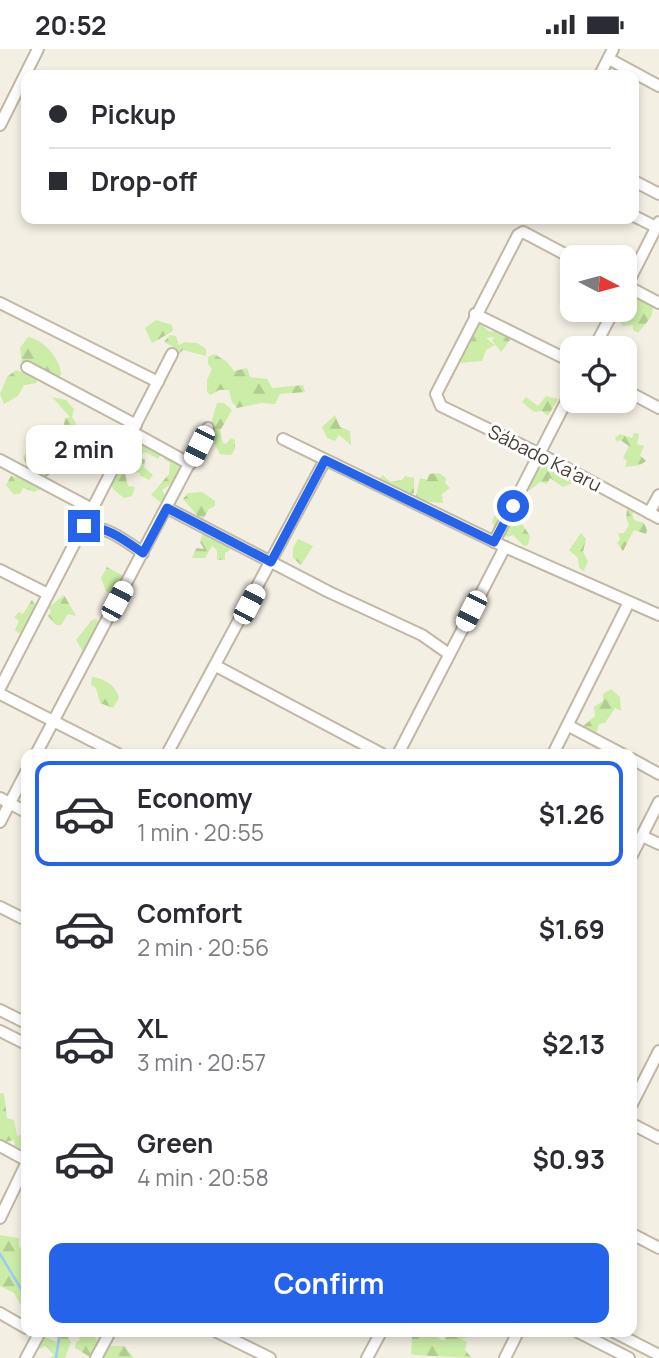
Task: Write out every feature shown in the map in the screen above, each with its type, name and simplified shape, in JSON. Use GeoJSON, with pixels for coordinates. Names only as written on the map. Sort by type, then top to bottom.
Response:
{"type":"FeatureCollection","features":[{"type":"Feature","properties":{"kind":"street"},"geometry":{"type":"LineString","coordinates":[[28,70],[38,49]]}},
{"type":"Feature","properties":{"kind":"street"},"geometry":{"type":"LineString","coordinates":[[603,70],[611,54],[635,70]]}},
{"type":"Feature","properties":{"kind":"street"},"geometry":{"type":"LineString","coordinates":[[639,73],[659,86]]}},
{"type":"Feature","properties":{"kind":"street"},"geometry":{"type":"LineString","coordinates":[[0,125],[21,83]]}},
{"type":"Feature","properties":{"kind":"street"},"geometry":{"type":"LineString","coordinates":[[639,184],[659,194]]}},
{"type":"Feature","properties":{"kind":"street"},"geometry":{"type":"LineString","coordinates":[[637,264],[658,225],[639,218]]}},
{"type":"Feature","properties":{"kind":"street"},"geometry":{"type":"LineString","coordinates":[[560,252],[523,232],[514,240],[475,314],[560,356]]}},
{"type":"Feature","properties":{"kind":"street"},"geometry":{"type":"LineString","coordinates":[[637,292],[659,303]]}},
{"type":"Feature","properties":{"kind":"street"},"geometry":{"type":"LineString","coordinates":[[0,303],[158,381]]}},
{"type":"Feature","properties":{"kind":"street","name":"Sábado Ka'aru"},"geometry":{"type":"LineString","coordinates":[[475,314],[436,394],[441,406],[540,454],[654,515]]}},
{"type":"Feature","properties":{"kind":"street"},"geometry":{"type":"LineString","coordinates":[[1,683],[172,354]]}},
{"type":"Feature","properties":{"kind":"street"},"geometry":{"type":"LineString","coordinates":[[27,367],[134,428],[190,464]]}},
{"type":"Feature","properties":{"kind":"street"},"geometry":{"type":"LineString","coordinates":[[637,396],[659,408]]}},
{"type":"Feature","properties":{"kind":"street"},"geometry":{"type":"LineString","coordinates":[[401,749],[449,654],[560,413]]}},
{"type":"Feature","properties":{"kind":"street"},"geometry":{"type":"LineString","coordinates":[[39,749],[208,428]]}},
{"type":"Feature","properties":{"kind":"street"},"geometry":{"type":"LineString","coordinates":[[284,439],[499,545],[659,615]]}},
{"type":"Feature","properties":{"kind":"street"},"geometry":{"type":"LineString","coordinates":[[0,460],[93,509]]}},
{"type":"Feature","properties":{"kind":"street"},"geometry":{"type":"LineString","coordinates":[[170,749],[325,460]]}},
{"type":"Feature","properties":{"kind":"street"},"geometry":{"type":"LineString","coordinates":[[654,515],[659,495]]}},
{"type":"Feature","properties":{"kind":"street"},"geometry":{"type":"LineString","coordinates":[[167,508],[422,635],[449,654]]}},
{"type":"Feature","properties":{"kind":"street"},"geometry":{"type":"LineString","coordinates":[[84,526],[99,527],[115,533],[143,553]]}},
{"type":"Feature","properties":{"kind":"street"},"geometry":{"type":"LineString","coordinates":[[0,570],[48,594]]}},
{"type":"Feature","properties":{"kind":"street"},"geometry":{"type":"LineString","coordinates":[[556,749],[629,602]]}},
{"type":"Feature","properties":{"kind":"street"},"geometry":{"type":"LineString","coordinates":[[216,666],[373,749]]}},
{"type":"Feature","properties":{"kind":"street"},"geometry":{"type":"LineString","coordinates":[[0,694],[108,749]]}},
{"type":"Feature","properties":{"kind":"street"},"geometry":{"type":"LineString","coordinates":[[569,726],[613,749]]}},
{"type":"Feature","properties":{"kind":"street"},"geometry":{"type":"LineString","coordinates":[[637,762],[659,774]]}},
{"type":"Feature","properties":{"kind":"street"},"geometry":{"type":"LineString","coordinates":[[0,822],[5,800],[21,779]]}},
{"type":"Feature","properties":{"kind":"street"},"geometry":{"type":"LineString","coordinates":[[5,800],[21,809]]}},
{"type":"Feature","properties":{"kind":"street"},"geometry":{"type":"LineString","coordinates":[[637,846],[659,802]]}},
{"type":"Feature","properties":{"kind":"street"},"geometry":{"type":"LineString","coordinates":[[642,836],[659,844]]}},
{"type":"Feature","properties":{"kind":"street"},"geometry":{"type":"LineString","coordinates":[[0,907],[21,918]]}},
{"type":"Feature","properties":{"kind":"street"},"geometry":{"type":"LineString","coordinates":[[0,1010],[21,1020]]}},
{"type":"Feature","properties":{"kind":"street"},"geometry":{"type":"LineString","coordinates":[[0,1031],[21,1041]]}},
{"type":"Feature","properties":{"kind":"street"},"geometry":{"type":"LineString","coordinates":[[637,1094],[659,1051]]}},
{"type":"Feature","properties":{"kind":"street"},"geometry":{"type":"LineString","coordinates":[[637,1127],[659,1138]]}},
{"type":"Feature","properties":{"kind":"street"},"geometry":{"type":"LineString","coordinates":[[0,1146],[21,1159]]}},
{"type":"Feature","properties":{"kind":"street"},"geometry":{"type":"LineString","coordinates":[[0,1218],[21,1173]]}},
{"type":"Feature","properties":{"kind":"street"},"geometry":{"type":"LineString","coordinates":[[637,1237],[659,1248]]}},
{"type":"Feature","properties":{"kind":"street"},"geometry":{"type":"LineString","coordinates":[[0,1313],[21,1325]]}},
{"type":"Feature","properties":{"kind":"street"},"geometry":{"type":"LineString","coordinates":[[26,1358],[35,1337]]}},
{"type":"Feature","properties":{"kind":"street"},"geometry":{"type":"LineString","coordinates":[[96,1358],[107,1337]]}},
{"type":"Feature","properties":{"kind":"street"},"geometry":{"type":"LineString","coordinates":[[237,1337],[270,1358]]}},
{"type":"Feature","properties":{"kind":"street"},"geometry":{"type":"LineString","coordinates":[[367,1358],[378,1337]]}},
{"type":"Feature","properties":{"kind":"street"},"geometry":{"type":"LineString","coordinates":[[505,1358],[516,1337]]}},
{"type":"Feature","properties":{"kind":"street"},"geometry":{"type":"LineString","coordinates":[[588,1337],[629,1358]]}},
{"type":"Feature","properties":{"kind":"street"},"geometry":{"type":"LineString","coordinates":[[623,1337],[654,1355]]}},
{"type":"Feature","properties":{"kind":"green space"},"geometry":{"type":"Polygon","coordinates":[[[637,297],[654,305],[651,317],[638,333],[633,330],[633,325],[623,326],[620,322],[637,322],[637,297]]]}},
{"type":"Feature","properties":{"kind":"green space"},"geometry":{"type":"Polygon","coordinates":[[[156,320],[172,325],[173,331],[152,343],[145,328],[156,320]]]}},
{"type":"Feature","properties":{"kind":"green space"},"geometry":{"type":"Polygon","coordinates":[[[478,321],[488,331],[495,332],[495,328],[506,333],[510,340],[501,352],[492,340],[495,337],[486,338],[495,345],[486,350],[482,361],[459,363],[469,333],[474,333],[473,329],[478,321]]]}},
{"type":"Feature","properties":{"kind":"green space"},"geometry":{"type":"Polygon","coordinates":[[[170,335],[176,336],[179,345],[185,342],[197,343],[206,349],[206,356],[183,350],[177,356],[172,353],[174,347],[164,342],[170,335]]]}},
{"type":"Feature","properties":{"kind":"green space"},"geometry":{"type":"Polygon","coordinates":[[[28,337],[50,351],[58,363],[61,375],[54,380],[36,366],[22,363],[20,348],[28,337]]]}},
{"type":"Feature","properties":{"kind":"green space"},"geometry":{"type":"Polygon","coordinates":[[[214,354],[226,361],[234,371],[247,368],[250,377],[267,379],[272,388],[303,385],[305,392],[280,394],[275,404],[261,403],[237,408],[232,402],[229,390],[219,390],[211,395],[207,392],[207,380],[212,369],[208,364],[208,357],[214,354]]]}},
{"type":"Feature","properties":{"kind":"green space"},"geometry":{"type":"Polygon","coordinates":[[[16,370],[37,378],[37,383],[24,385],[18,396],[4,404],[0,394],[7,377],[16,370]]]}},
{"type":"Feature","properties":{"kind":"green space"},"geometry":{"type":"Polygon","coordinates":[[[546,396],[558,399],[548,416],[542,411],[534,412],[522,402],[526,397],[538,406],[546,396]]]}},
{"type":"Feature","properties":{"kind":"green space"},"geometry":{"type":"Polygon","coordinates":[[[52,397],[66,400],[74,409],[72,417],[77,425],[70,434],[63,431],[65,418],[70,417],[52,397]]]}},
{"type":"Feature","properties":{"kind":"green space"},"geometry":{"type":"Polygon","coordinates":[[[217,403],[224,403],[232,410],[220,431],[223,443],[226,444],[231,438],[235,440],[235,449],[231,455],[220,454],[214,443],[205,444],[217,403]]]}},
{"type":"Feature","properties":{"kind":"green space"},"geometry":{"type":"Polygon","coordinates":[[[335,415],[340,427],[350,431],[351,445],[339,435],[335,441],[327,438],[322,427],[335,415]]]}},
{"type":"Feature","properties":{"kind":"green space"},"geometry":{"type":"Polygon","coordinates":[[[634,433],[639,434],[637,444],[644,446],[640,455],[646,461],[640,465],[625,467],[627,461],[623,458],[629,446],[620,440],[617,442],[615,438],[620,434],[632,438],[634,433]]]}},
{"type":"Feature","properties":{"kind":"green space"},"geometry":{"type":"Polygon","coordinates":[[[136,439],[162,452],[158,459],[145,452],[138,456],[145,460],[144,467],[153,475],[149,480],[139,475],[141,473],[133,472],[127,463],[136,439]]]}},
{"type":"Feature","properties":{"kind":"green space"},"geometry":{"type":"Polygon","coordinates":[[[27,452],[32,454],[36,466],[40,461],[47,460],[55,465],[55,471],[46,477],[28,468],[23,457],[27,452]]]}},
{"type":"Feature","properties":{"kind":"green space"},"geometry":{"type":"Polygon","coordinates":[[[165,455],[175,457],[181,468],[175,476],[177,480],[162,490],[168,501],[162,503],[151,495],[169,474],[170,463],[164,459],[165,455]]]}},
{"type":"Feature","properties":{"kind":"green space"},"geometry":{"type":"Polygon","coordinates":[[[539,459],[569,473],[573,483],[563,487],[550,478],[547,484],[540,482],[530,490],[527,487],[539,459]]]}},
{"type":"Feature","properties":{"kind":"green space"},"geometry":{"type":"Polygon","coordinates":[[[439,473],[446,478],[445,483],[450,488],[442,494],[443,503],[422,501],[416,496],[420,478],[427,480],[429,474],[439,473]]]}},
{"type":"Feature","properties":{"kind":"green space"},"geometry":{"type":"Polygon","coordinates":[[[116,474],[125,474],[128,486],[135,487],[132,496],[124,498],[113,489],[111,483],[116,474]]]}},
{"type":"Feature","properties":{"kind":"green space"},"geometry":{"type":"Polygon","coordinates":[[[383,475],[390,482],[402,480],[405,476],[414,478],[414,493],[407,495],[382,482],[379,479],[383,475]]]}},
{"type":"Feature","properties":{"kind":"green space"},"geometry":{"type":"Polygon","coordinates":[[[11,476],[31,479],[44,488],[34,492],[23,488],[20,494],[13,494],[6,485],[11,476]]]}},
{"type":"Feature","properties":{"kind":"green space"},"geometry":{"type":"Polygon","coordinates":[[[202,492],[215,501],[215,506],[209,509],[202,521],[183,499],[188,493],[202,492]]]}},
{"type":"Feature","properties":{"kind":"green space"},"geometry":{"type":"Polygon","coordinates":[[[628,505],[635,511],[632,514],[634,520],[644,523],[647,530],[646,534],[634,530],[623,551],[617,543],[620,539],[618,533],[624,533],[629,525],[626,517],[628,505]]]}},
{"type":"Feature","properties":{"kind":"green space"},"geometry":{"type":"Polygon","coordinates":[[[500,515],[508,523],[522,524],[530,536],[528,545],[524,546],[513,535],[507,537],[497,532],[492,522],[494,516],[500,515]]]}},
{"type":"Feature","properties":{"kind":"green space"},"geometry":{"type":"Polygon","coordinates":[[[203,532],[206,532],[210,539],[215,537],[221,543],[227,542],[230,550],[225,553],[225,560],[217,560],[217,550],[212,546],[205,558],[192,558],[196,548],[204,549],[200,542],[203,532]]]}},
{"type":"Feature","properties":{"kind":"green space"},"geometry":{"type":"Polygon","coordinates":[[[581,533],[586,539],[583,552],[588,561],[584,571],[579,568],[578,558],[569,550],[581,533]]]}},
{"type":"Feature","properties":{"kind":"green space"},"geometry":{"type":"Polygon","coordinates":[[[298,539],[313,546],[301,565],[293,558],[293,548],[298,539]]]}},
{"type":"Feature","properties":{"kind":"green space"},"geometry":{"type":"Polygon","coordinates":[[[107,567],[127,578],[113,595],[106,591],[101,578],[107,567]]]}},
{"type":"Feature","properties":{"kind":"green space"},"geometry":{"type":"Polygon","coordinates":[[[64,595],[76,616],[68,614],[61,625],[56,625],[48,616],[51,612],[49,607],[64,595]]]}},
{"type":"Feature","properties":{"kind":"green space"},"geometry":{"type":"Polygon","coordinates":[[[32,600],[36,605],[24,632],[18,633],[15,630],[19,621],[14,617],[19,612],[23,614],[32,600]]]}},
{"type":"Feature","properties":{"kind":"green space"},"geometry":{"type":"Polygon","coordinates":[[[97,619],[99,626],[84,653],[76,640],[92,620],[97,619]]]}},
{"type":"Feature","properties":{"kind":"green space"},"geometry":{"type":"Polygon","coordinates":[[[92,677],[113,686],[119,698],[113,708],[100,703],[96,688],[91,685],[92,677]]]}},
{"type":"Feature","properties":{"kind":"green space"},"geometry":{"type":"Polygon","coordinates":[[[611,689],[620,697],[621,711],[615,708],[605,723],[599,724],[596,734],[581,728],[595,716],[594,707],[603,701],[603,694],[611,689]]]}},
{"type":"Feature","properties":{"kind":"green space"},"geometry":{"type":"Polygon","coordinates":[[[0,1093],[4,1094],[7,1118],[14,1120],[17,1136],[21,1135],[21,1149],[15,1146],[14,1140],[0,1143],[0,1093]]]}},
{"type":"Feature","properties":{"kind":"green space"},"geometry":{"type":"Polygon","coordinates":[[[0,1235],[19,1238],[21,1304],[14,1293],[0,1286],[0,1235]]]}},
{"type":"Feature","properties":{"kind":"green space"},"geometry":{"type":"Polygon","coordinates":[[[42,1337],[57,1342],[58,1337],[68,1337],[71,1342],[65,1358],[50,1358],[54,1355],[46,1346],[35,1351],[42,1337]]]}},
{"type":"Feature","properties":{"kind":"green space"},"geometry":{"type":"Polygon","coordinates":[[[79,1337],[95,1337],[97,1342],[102,1341],[107,1346],[124,1346],[134,1358],[92,1358],[75,1348],[76,1342],[80,1340],[79,1337]]]}},
{"type":"Feature","properties":{"kind":"green space"},"geometry":{"type":"Polygon","coordinates":[[[412,1337],[437,1337],[445,1340],[445,1337],[468,1337],[461,1339],[467,1342],[465,1350],[472,1358],[415,1355],[411,1354],[412,1337]]]}},
{"type":"Feature","properties":{"kind":"waterway"},"geometry":{"type":"LineString","coordinates":[[0,1254],[21,1289]]}},
{"type":"Feature","properties":{"kind":"waterway"},"geometry":{"type":"LineString","coordinates":[[56,1358],[59,1337]]}},
{"type":"Feature","properties":{"kind":"route"},"geometry":{"type":"LineString","coordinates":[[84,526],[99,527],[115,533],[143,553],[167,508],[271,562],[325,460],[494,542],[513,506]]}}]}
